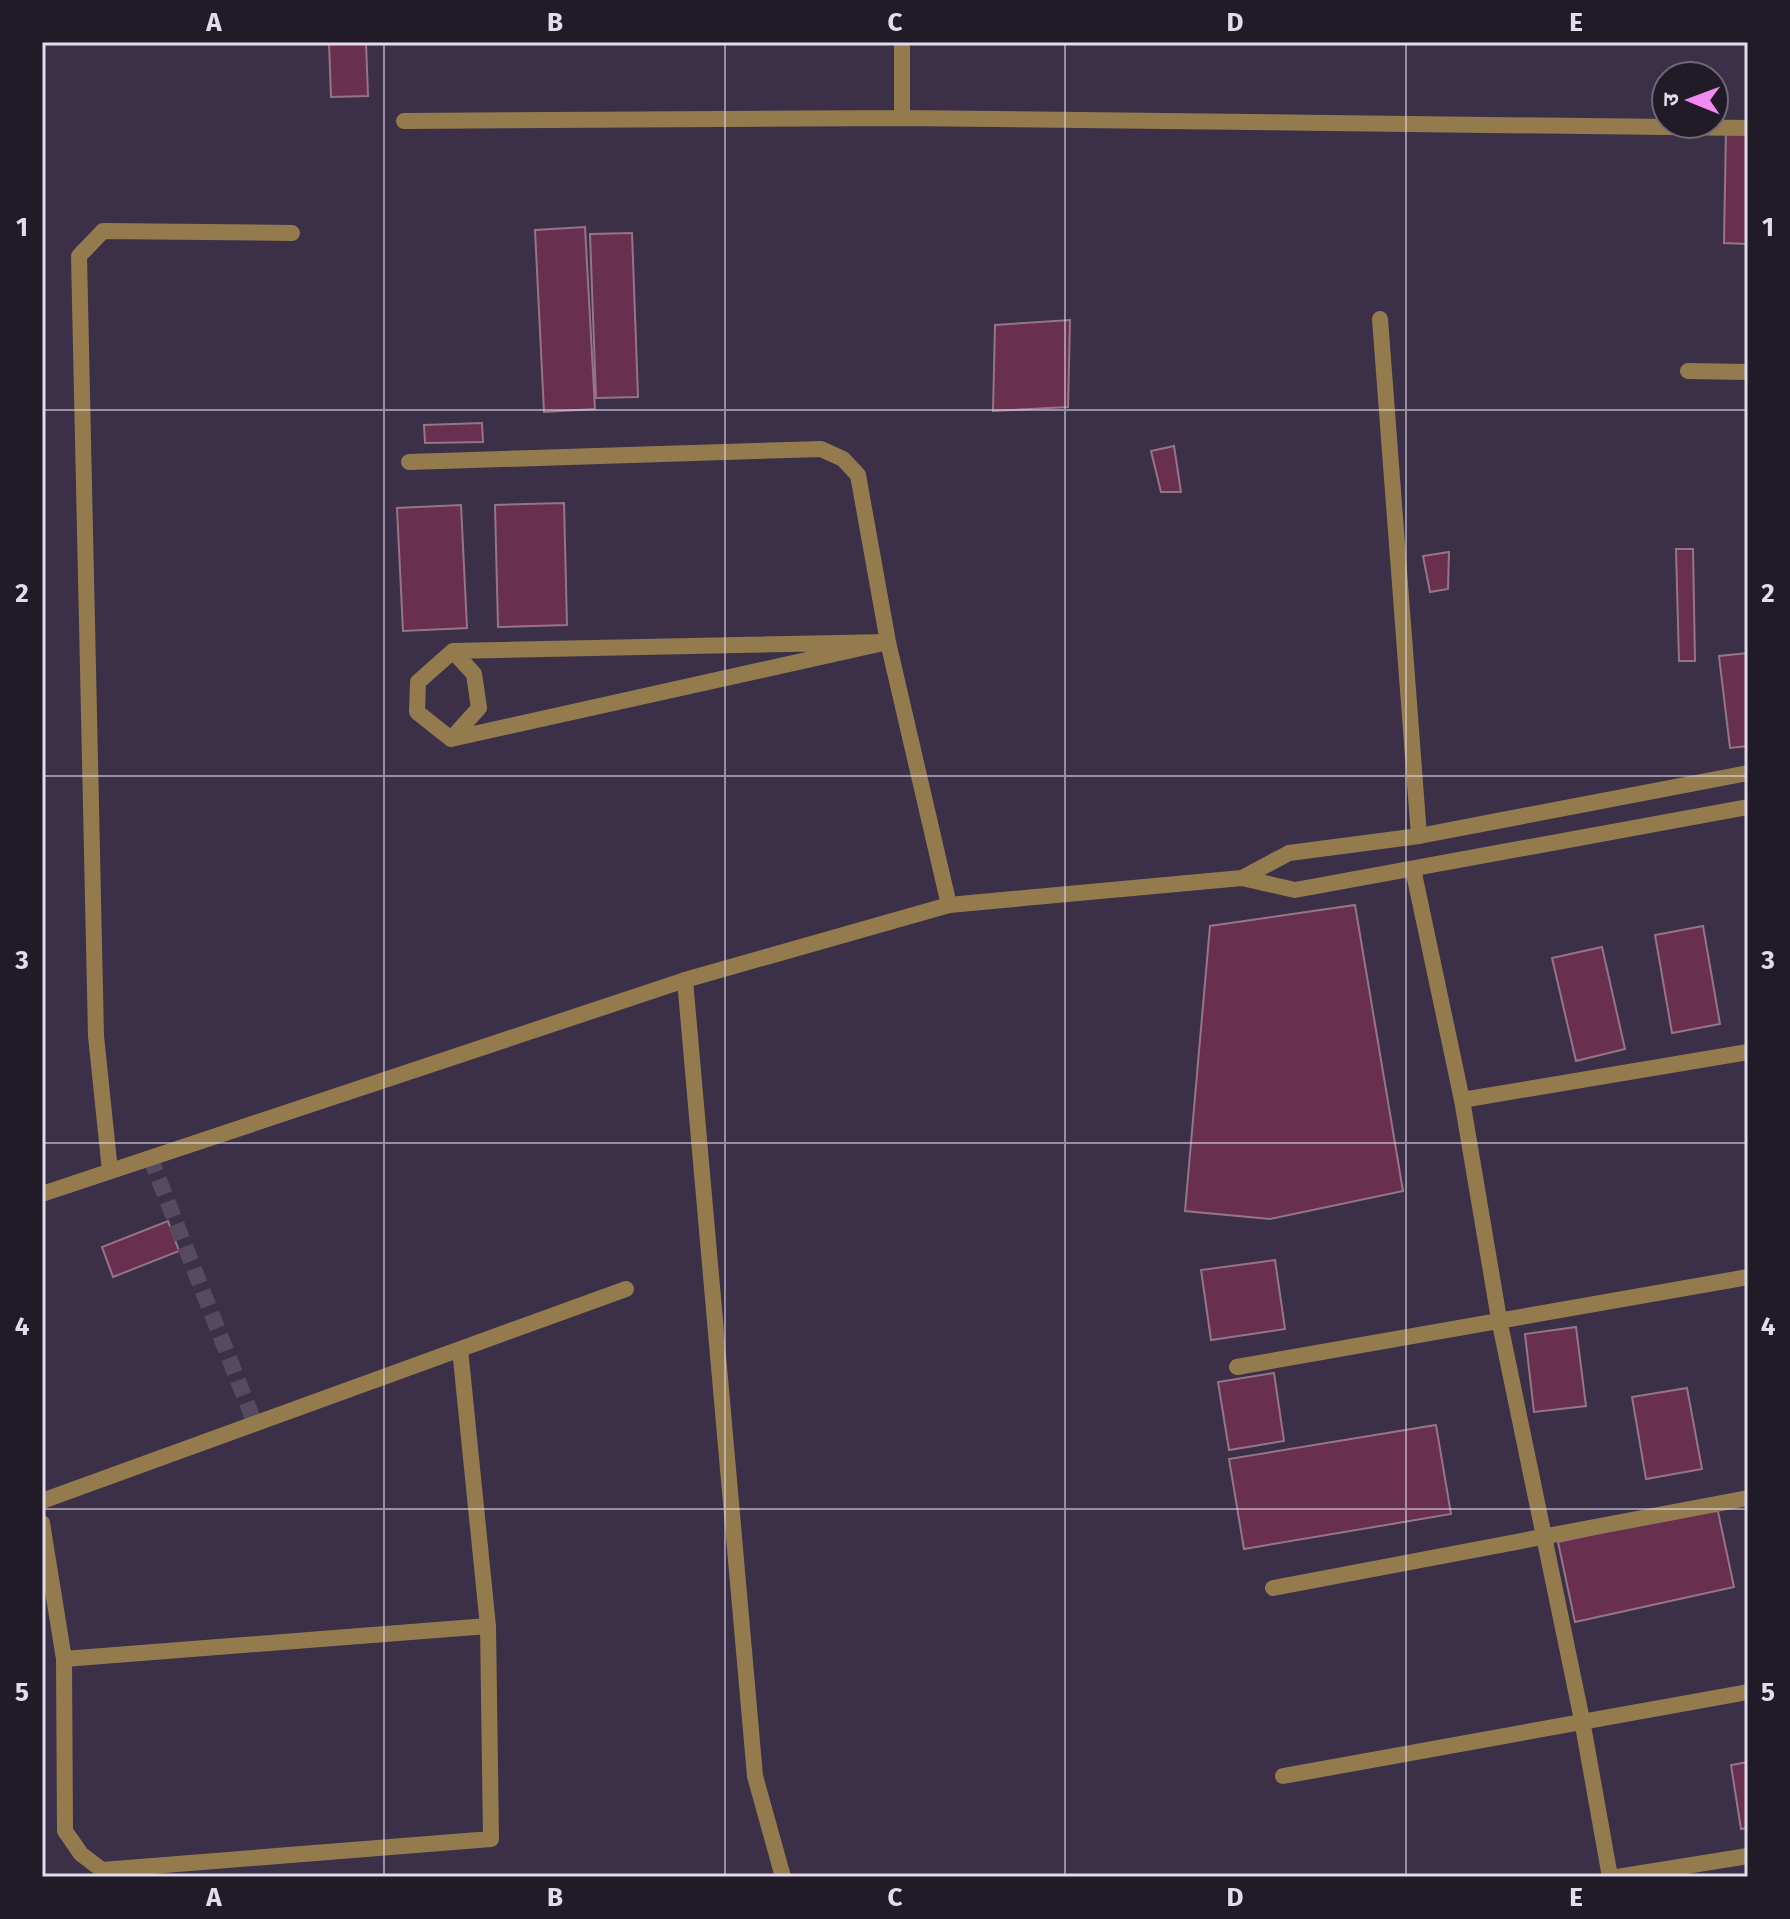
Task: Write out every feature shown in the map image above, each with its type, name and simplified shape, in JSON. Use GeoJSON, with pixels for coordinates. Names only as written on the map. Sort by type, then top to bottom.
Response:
{"type":"FeatureCollection","features":[{"type":"Feature","properties":{"kind":"street"},"geometry":{"type":"LineString","coordinates":[[902,42],[902,118]]}},
{"type":"Feature","properties":{"kind":"street"},"geometry":{"type":"LineString","coordinates":[[404,121],[902,118],[1748,128]]}},
{"type":"Feature","properties":{"kind":"street"},"geometry":{"type":"LineString","coordinates":[[110,1171],[96,1036],[79,256],[103,231],[292,233]]}},
{"type":"Feature","properties":{"kind":"street"},"geometry":{"type":"LineString","coordinates":[[1380,319],[1419,836]]}},
{"type":"Feature","properties":{"kind":"street"},"geometry":{"type":"LineString","coordinates":[[1688,371],[1748,372]]}},
{"type":"Feature","properties":{"kind":"street"},"geometry":{"type":"LineString","coordinates":[[409,462],[821,449],[843,459],[858,475],[888,642],[949,905]]}},
{"type":"Feature","properties":{"kind":"street"},"geometry":{"type":"LineString","coordinates":[[451,739],[417,712],[418,682],[453,651],[888,642]]}},
{"type":"Feature","properties":{"kind":"street"},"geometry":{"type":"LineString","coordinates":[[451,739],[888,642]]}},
{"type":"Feature","properties":{"kind":"street"},"geometry":{"type":"LineString","coordinates":[[451,739],[479,708],[474,674],[453,651]]}},
{"type":"Feature","properties":{"kind":"street"},"geometry":{"type":"LineString","coordinates":[[1242,878],[1289,853],[1419,836],[1748,773]]}},
{"type":"Feature","properties":{"kind":"street"},"geometry":{"type":"LineString","coordinates":[[42,1194],[685,980],[949,905],[1242,878],[1295,890],[1748,807]]}},
{"type":"Feature","properties":{"kind":"street"},"geometry":{"type":"LineString","coordinates":[[1413,869],[1462,1100],[1499,1319],[1582,1720],[1610,1877]]}},
{"type":"Feature","properties":{"kind":"street"},"geometry":{"type":"LineString","coordinates":[[685,980],[755,1776],[783,1877]]}},
{"type":"Feature","properties":{"kind":"street"},"geometry":{"type":"LineString","coordinates":[[1462,1100],[1748,1052]]}},
{"type":"Feature","properties":{"kind":"street"},"geometry":{"type":"LineString","coordinates":[[1237,1367],[1748,1277]]}},
{"type":"Feature","properties":{"kind":"street"},"geometry":{"type":"LineString","coordinates":[[42,1501],[626,1289]]}},
{"type":"Feature","properties":{"kind":"street"},"geometry":{"type":"LineString","coordinates":[[42,1523],[64,1659],[65,1831],[81,1854],[102,1870],[491,1839],[488,1626],[460,1349]]}},
{"type":"Feature","properties":{"kind":"street"},"geometry":{"type":"LineString","coordinates":[[1273,1588],[1748,1498]]}},
{"type":"Feature","properties":{"kind":"street"},"geometry":{"type":"LineString","coordinates":[[64,1659],[488,1626]]}},
{"type":"Feature","properties":{"kind":"street"},"geometry":{"type":"LineString","coordinates":[[1283,1776],[1748,1692]]}},
{"type":"Feature","properties":{"kind":"street"},"geometry":{"type":"LineString","coordinates":[[1617,1877],[1748,1856]]}},
{"type":"Feature","properties":{"kind":"building"},"geometry":{"type":"Polygon","coordinates":[[[329,42],[366,42],[368,96],[331,97],[329,42]]]}},
{"type":"Feature","properties":{"kind":"building"},"geometry":{"type":"Polygon","coordinates":[[[1730,130],[1748,130],[1748,244],[1724,243],[1726,140],[1730,140],[1730,130]]]}},
{"type":"Feature","properties":{"kind":"building"},"geometry":{"type":"Polygon","coordinates":[[[585,227],[595,409],[544,412],[535,230],[585,227]]]}},
{"type":"Feature","properties":{"kind":"building"},"geometry":{"type":"Polygon","coordinates":[[[632,233],[638,397],[596,398],[590,234],[632,233]]]}},
{"type":"Feature","properties":{"kind":"building"},"geometry":{"type":"Polygon","coordinates":[[[1070,320],[1068,407],[993,411],[995,325],[1070,320]]]}},
{"type":"Feature","properties":{"kind":"building"},"geometry":{"type":"Polygon","coordinates":[[[482,423],[483,442],[425,443],[424,425],[482,423]]]}},
{"type":"Feature","properties":{"kind":"building"},"geometry":{"type":"Polygon","coordinates":[[[1174,446],[1181,492],[1161,492],[1151,451],[1174,446]]]}},
{"type":"Feature","properties":{"kind":"building"},"geometry":{"type":"Polygon","coordinates":[[[564,503],[567,625],[498,627],[495,505],[564,503]]]}},
{"type":"Feature","properties":{"kind":"building"},"geometry":{"type":"Polygon","coordinates":[[[461,505],[467,628],[403,631],[397,508],[461,505]]]}},
{"type":"Feature","properties":{"kind":"building"},"geometry":{"type":"Polygon","coordinates":[[[1676,549],[1693,549],[1695,661],[1679,661],[1676,549]]]}},
{"type":"Feature","properties":{"kind":"building"},"geometry":{"type":"Polygon","coordinates":[[[1449,552],[1448,589],[1430,592],[1423,556],[1449,552]]]}},
{"type":"Feature","properties":{"kind":"building"},"geometry":{"type":"Polygon","coordinates":[[[1748,653],[1748,746],[1730,748],[1719,656],[1748,653]]]}},
{"type":"Feature","properties":{"kind":"building"},"geometry":{"type":"Polygon","coordinates":[[[1355,905],[1403,1191],[1270,1219],[1185,1211],[1210,926],[1355,905]]]}},
{"type":"Feature","properties":{"kind":"building"},"geometry":{"type":"Polygon","coordinates":[[[1703,926],[1720,1024],[1672,1033],[1655,935],[1703,926]]]}},
{"type":"Feature","properties":{"kind":"building"},"geometry":{"type":"Polygon","coordinates":[[[1602,947],[1625,1049],[1576,1061],[1552,958],[1602,947]]]}},
{"type":"Feature","properties":{"kind":"building"},"geometry":{"type":"Polygon","coordinates":[[[168,1221],[179,1251],[113,1277],[102,1247],[168,1221]]]}},
{"type":"Feature","properties":{"kind":"building"},"geometry":{"type":"Polygon","coordinates":[[[1275,1260],[1285,1329],[1211,1340],[1201,1270],[1275,1260]]]}},
{"type":"Feature","properties":{"kind":"building"},"geometry":{"type":"Polygon","coordinates":[[[1576,1327],[1586,1406],[1534,1412],[1525,1334],[1576,1327]]]}},
{"type":"Feature","properties":{"kind":"building"},"geometry":{"type":"Polygon","coordinates":[[[1274,1373],[1284,1441],[1229,1450],[1218,1382],[1274,1373]]]}},
{"type":"Feature","properties":{"kind":"building"},"geometry":{"type":"Polygon","coordinates":[[[1687,1388],[1702,1469],[1646,1479],[1632,1397],[1687,1388]]]}},
{"type":"Feature","properties":{"kind":"building"},"geometry":{"type":"Polygon","coordinates":[[[1436,1425],[1451,1514],[1244,1549],[1229,1459],[1436,1425]]]}},
{"type":"Feature","properties":{"kind":"building"},"geometry":{"type":"Polygon","coordinates":[[[1717,1507],[1734,1587],[1575,1622],[1558,1542],[1717,1507]]]}},
{"type":"Feature","properties":{"kind":"building"},"geometry":{"type":"Polygon","coordinates":[[[1748,1762],[1748,1828],[1741,1829],[1731,1765],[1748,1762]]]}},
{"type":"Feature","properties":{"kind":"tunnel"},"geometry":{"type":"LineString","coordinates":[[150,1157],[255,1424]]}}]}
